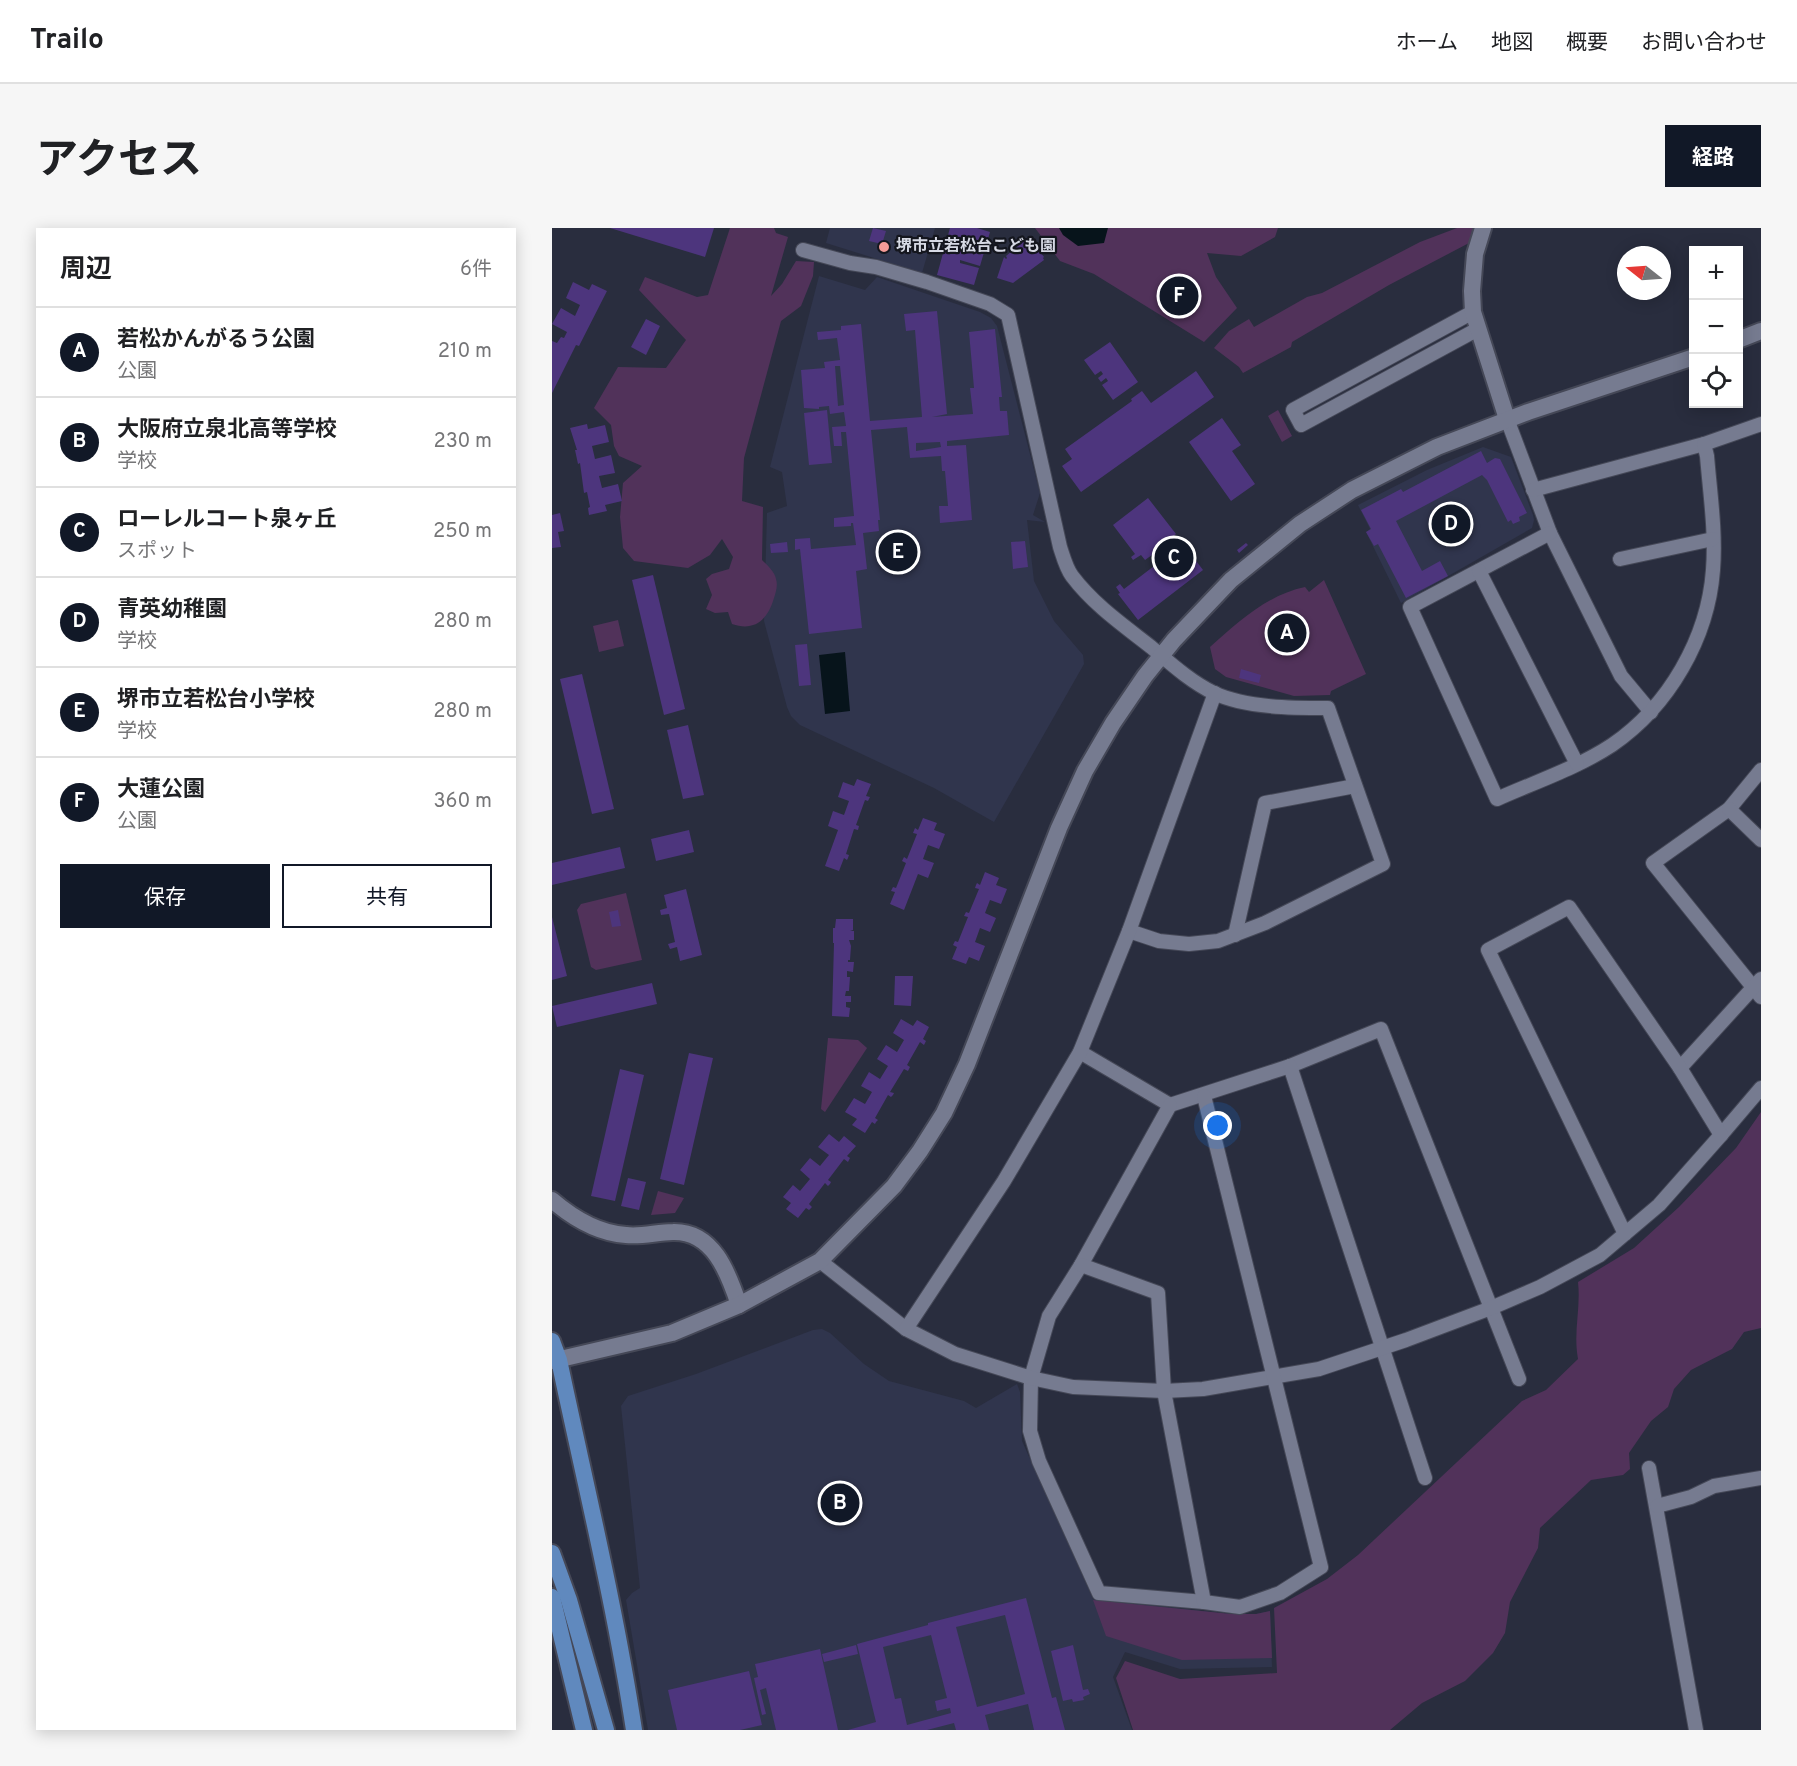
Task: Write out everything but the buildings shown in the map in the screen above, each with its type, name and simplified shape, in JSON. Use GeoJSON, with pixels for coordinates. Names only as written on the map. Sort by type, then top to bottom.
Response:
{"type":"FeatureCollection","features":[{"type":"Feature","properties":{"kind":"main road"},"geometry":{"type":"LineString","coordinates":[[552,1341],[607,1581],[634,1730]]}},
{"type":"Feature","properties":{"kind":"main road"},"geometry":{"type":"LineString","coordinates":[[552,1553],[569,1600],[606,1730]]}},
{"type":"Feature","properties":{"kind":"main road"},"geometry":{"type":"LineString","coordinates":[[552,1597],[584,1730]]}},
{"type":"Feature","properties":{"kind":"street"},"geometry":{"type":"LineString","coordinates":[[1483,228],[1475,254],[1473,312],[1506,420],[1550,533],[1621,676],[1652,712]]}},
{"type":"Feature","properties":{"kind":"street"},"geometry":{"type":"LineString","coordinates":[[803,250],[927,282],[990,304],[1008,315],[1060,546],[1070,574],[1090,598],[1162,656],[1215,693],[1250,703],[1281,707],[1328,708],[1383,864],[1265,924],[1218,941],[1189,944],[1159,940],[1129,931]]}},
{"type":"Feature","properties":{"kind":"street"},"geometry":{"type":"LineString","coordinates":[[1473,312],[1293,410],[1301,425],[1478,329]]}},
{"type":"Feature","properties":{"kind":"street"},"geometry":{"type":"LineString","coordinates":[[1743,338],[1761,331]]}},
{"type":"Feature","properties":{"kind":"street"},"geometry":{"type":"LineString","coordinates":[[555,1360],[672,1333],[739,1305],[820,1261],[894,1186],[944,1113],[967,1064],[1059,828],[1085,771],[1145,676],[1174,640],[1231,580],[1300,524],[1352,490],[1437,447],[1506,420],[1689,359]]}},
{"type":"Feature","properties":{"kind":"street"},"geometry":{"type":"LineString","coordinates":[[1533,490],[1704,444],[1761,424]]}},
{"type":"Feature","properties":{"kind":"street"},"geometry":{"type":"LineString","coordinates":[[1550,533],[1410,607],[1497,799],[1577,764],[1613,744],[1652,712],[1686,662],[1703,622],[1713,571],[1713,539],[1707,456],[1704,444]]}},
{"type":"Feature","properties":{"kind":"street"},"geometry":{"type":"LineString","coordinates":[[1620,559],[1713,539]]}},
{"type":"Feature","properties":{"kind":"street"},"geometry":{"type":"LineString","coordinates":[[1479,571],[1577,764]]}},
{"type":"Feature","properties":{"kind":"street"},"geometry":{"type":"LineString","coordinates":[[906,1329],[1004,1181],[1080,1052],[1129,931],[1215,693]]}},
{"type":"Feature","properties":{"kind":"street"},"geometry":{"type":"LineString","coordinates":[[1680,1068],[1758,988],[1653,863],[1729,809],[1761,770]]}},
{"type":"Feature","properties":{"kind":"street"},"geometry":{"type":"LineString","coordinates":[[1235,935],[1265,803],[1355,786]]}},
{"type":"Feature","properties":{"kind":"street"},"geometry":{"type":"LineString","coordinates":[[1729,809],[1761,840]]}},
{"type":"Feature","properties":{"kind":"street"},"geometry":{"type":"LineString","coordinates":[[1625,1234],[1488,950],[1569,907],[1680,1068],[1721,1135]]}},
{"type":"Feature","properties":{"kind":"street"},"geometry":{"type":"LineString","coordinates":[[1204,1096],[1321,1567],[1280,1593],[1240,1607],[1099,1593],[1039,1461],[1030,1431],[1030,1378],[1049,1316],[1081,1265],[1170,1106],[1290,1066],[1381,1029],[1519,1379]]}},
{"type":"Feature","properties":{"kind":"street"},"geometry":{"type":"LineString","coordinates":[[1080,1052],[1170,1106]]}},
{"type":"Feature","properties":{"kind":"street"},"geometry":{"type":"LineString","coordinates":[[1290,1066],[1425,1478]]}},
{"type":"Feature","properties":{"kind":"street"},"geometry":{"type":"LineString","coordinates":[[820,1261],[906,1329],[955,1354],[1030,1378],[1073,1387],[1164,1391],[1203,1389],[1319,1369],[1491,1308],[1540,1287],[1600,1255],[1659,1204],[1761,1088]]}},
{"type":"Feature","properties":{"kind":"street"},"geometry":{"type":"LineString","coordinates":[[552,1200],[579,1221],[601,1230],[625,1236],[688,1232],[702,1239],[716,1252],[730,1279],[739,1305]]}},
{"type":"Feature","properties":{"kind":"street"},"geometry":{"type":"LineString","coordinates":[[1081,1265],[1158,1293],[1164,1391],[1204,1602]]}},
{"type":"Feature","properties":{"kind":"street"},"geometry":{"type":"LineString","coordinates":[[1649,1468],[1696,1730]]}},
{"type":"Feature","properties":{"kind":"street"},"geometry":{"type":"LineString","coordinates":[[1657,1506],[1691,1497],[1714,1486],[1761,1478]]}},
{"type":"Feature","properties":{"kind":"shaded area"},"geometry":{"type":"Polygon","coordinates":[[[730,228],[774,228],[776,233],[788,237],[771,296],[782,284],[796,261],[814,262],[813,276],[801,306],[781,321],[744,458],[742,501],[763,507],[762,560],[774,574],[777,584],[775,596],[764,618],[754,625],[747,626],[732,624],[728,612],[715,613],[706,609],[712,595],[706,579],[712,574],[729,569],[733,557],[722,539],[710,555],[688,568],[634,561],[623,548],[620,517],[623,483],[642,466],[619,456],[614,446],[611,425],[594,408],[618,367],[666,368],[686,340],[639,290],[645,277],[697,297],[708,295],[730,228]]]}},
{"type":"Feature","properties":{"kind":"shaded area","name":"堺市立若松台こども園"},"geometry":{"type":"Polygon","coordinates":[[[830,228],[935,228],[922,273],[826,243],[830,228]]]}},
{"type":"Feature","properties":{"kind":"shaded area"},"geometry":{"type":"Polygon","coordinates":[[[1035,228],[1278,228],[1275,237],[1241,256],[1207,253],[1216,277],[1237,308],[1204,342],[1094,274],[1060,261],[1035,228]]]}},
{"type":"Feature","properties":{"kind":"shaded area"},"geometry":{"type":"Polygon","coordinates":[[[1059,228],[1108,228],[1104,243],[1078,246],[1063,235],[1059,228]]]}},
{"type":"Feature","properties":{"kind":"shaded area"},"geometry":{"type":"Polygon","coordinates":[[[1457,228],[1473,228],[1469,243],[1389,285],[1292,342],[1291,347],[1243,373],[1239,367],[1214,348],[1229,331],[1249,319],[1254,327],[1307,297],[1322,293],[1420,242],[1457,228]]]}},
{"type":"Feature","properties":{"kind":"shaded area"},"geometry":{"type":"Polygon","coordinates":[[[819,276],[865,290],[877,277],[980,312],[991,318],[997,326],[1040,493],[1033,515],[1045,522],[1027,520],[1034,581],[1054,621],[1083,655],[1084,664],[994,822],[934,788],[800,725],[791,716],[787,707],[764,621],[767,513],[787,506],[782,472],[770,467],[819,276]]]}},
{"type":"Feature","properties":{"kind":"shaded area"},"geometry":{"type":"Polygon","coordinates":[[[1278,410],[1292,436],[1282,442],[1268,416],[1278,410]]]}},
{"type":"Feature","properties":{"kind":"shaded area"},"geometry":{"type":"Polygon","coordinates":[[[1483,447],[1511,457],[1533,515],[1532,528],[1401,603],[1366,532],[1370,529],[1358,505],[1427,470],[1483,447]]]}},
{"type":"Feature","properties":{"kind":"shaded area"},"geometry":{"type":"Polygon","coordinates":[[[1324,580],[1366,674],[1331,691],[1330,695],[1294,696],[1226,677],[1215,669],[1210,647],[1242,619],[1278,596],[1305,587],[1309,592],[1324,580]]]}},
{"type":"Feature","properties":{"kind":"shaded area"},"geometry":{"type":"Polygon","coordinates":[[[618,620],[624,646],[599,652],[593,626],[618,620]]]}},
{"type":"Feature","properties":{"kind":"shaded area"},"geometry":{"type":"Polygon","coordinates":[[[845,652],[850,711],[825,714],[819,655],[845,652]]]}},
{"type":"Feature","properties":{"kind":"shaded area"},"geometry":{"type":"Polygon","coordinates":[[[626,893],[642,960],[596,970],[591,967],[577,910],[581,904],[626,893]]]}},
{"type":"Feature","properties":{"kind":"shaded area"},"geometry":{"type":"Polygon","coordinates":[[[828,1038],[858,1040],[867,1048],[825,1112],[821,1109],[828,1038]]]}},
{"type":"Feature","properties":{"kind":"shaded area"},"geometry":{"type":"Polygon","coordinates":[[[1761,1112],[1761,1328],[1744,1332],[1732,1349],[1691,1370],[1674,1389],[1668,1407],[1651,1421],[1629,1453],[1630,1469],[1623,1475],[1591,1480],[1540,1528],[1538,1548],[1510,1602],[1505,1633],[1493,1653],[1465,1681],[1422,1703],[1390,1730],[1133,1730],[1116,1678],[1125,1661],[1180,1679],[1277,1673],[1274,1608],[1327,1579],[1358,1555],[1522,1401],[1546,1390],[1578,1359],[1576,1339],[1578,1282],[1634,1248],[1679,1207],[1736,1148],[1761,1112]]]}},
{"type":"Feature","properties":{"kind":"shaded area"},"geometry":{"type":"Polygon","coordinates":[[[658,1191],[684,1198],[675,1213],[651,1215],[658,1191]]]}},
{"type":"Feature","properties":{"kind":"shaded area"},"geometry":{"type":"Polygon","coordinates":[[[822,1329],[830,1333],[864,1364],[889,1381],[964,1401],[976,1408],[1017,1384],[1020,1392],[1022,1441],[1093,1599],[1231,1614],[1256,1614],[1270,1611],[1272,1667],[1180,1669],[1125,1652],[1113,1677],[1132,1730],[648,1730],[626,1600],[640,1588],[621,1406],[628,1396],[696,1374],[813,1330],[822,1329]]]}},
{"type":"Feature","properties":{"kind":"shaded area"},"geometry":{"type":"Polygon","coordinates":[[[1093,1600],[1231,1614],[1256,1614],[1270,1611],[1272,1658],[1182,1660],[1106,1636],[1093,1600]]]}},
{"type":"Feature","properties":{"kind":"place","name":"堺市立若松台こども園"},"geometry":{"type":"Point","coordinates":[884,247]}},
{"type":"Feature","properties":{"kind":"place","name":"大蓮公園"},"geometry":{"type":"Point","coordinates":[1179,296]}},
{"type":"Feature","properties":{"kind":"place","name":"青英幼稚園"},"geometry":{"type":"Point","coordinates":[1451,524]}},
{"type":"Feature","properties":{"kind":"place","name":"堺市立若松台小学校"},"geometry":{"type":"Point","coordinates":[898,552]}},
{"type":"Feature","properties":{"kind":"place","name":"ローレルコート泉ヶ丘"},"geometry":{"type":"Point","coordinates":[1174,558]}},
{"type":"Feature","properties":{"kind":"place","name":"若松かんがるう公園"},"geometry":{"type":"Point","coordinates":[1287,633]}},
{"type":"Feature","properties":{"kind":"place","name":"大阪府立泉北高等学校"},"geometry":{"type":"Point","coordinates":[840,1503]}}]}
